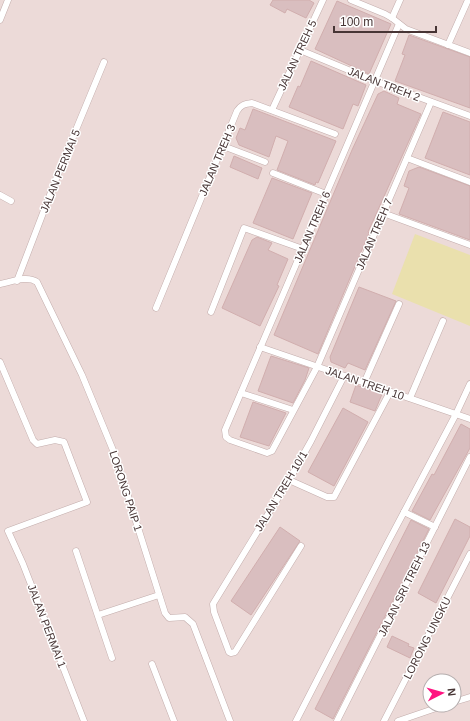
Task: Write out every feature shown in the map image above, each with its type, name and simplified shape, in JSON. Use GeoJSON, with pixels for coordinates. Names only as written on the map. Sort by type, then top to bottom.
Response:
{"type":"FeatureCollection","features":[{"type":"Feature","properties":{"kind":"street"},"geometry":{"type":"LineString","coordinates":[[0,20],[8,0]]}},
{"type":"Feature","properties":{"kind":"street","name":"JALAN TREH 5"},"geometry":{"type":"LineString","coordinates":[[272,110],[323,0]]}},
{"type":"Feature","properties":{"kind":"street"},"geometry":{"type":"LineString","coordinates":[[352,0],[392,18],[406,29],[470,53]]}},
{"type":"Feature","properties":{"kind":"street"},"geometry":{"type":"LineString","coordinates":[[392,18],[400,0]]}},
{"type":"Feature","properties":{"kind":"street"},"geometry":{"type":"LineString","coordinates":[[448,45],[468,0]]}},
{"type":"Feature","properties":{"kind":"street","name":"JALAN TREH 6"},"geometry":{"type":"LineString","coordinates":[[272,451],[267,453],[230,440],[226,437],[225,430],[399,24]]}},
{"type":"Feature","properties":{"kind":"street","name":"JALAN TREH 2"},"geometry":{"type":"LineString","coordinates":[[300,50],[374,81],[470,116]]}},
{"type":"Feature","properties":{"kind":"street","name":"JALAN PERMAI 5"},"geometry":{"type":"LineString","coordinates":[[18,281],[61,166],[104,62]]}},
{"type":"Feature","properties":{"kind":"street","name":"JALAN TREH 7"},"geometry":{"type":"LineString","coordinates":[[272,451],[317,367],[431,102]]}},
{"type":"Feature","properties":{"kind":"street","name":"JALAN TREH 3"},"geometry":{"type":"LineString","coordinates":[[156,308],[237,112],[241,106],[252,103],[335,134]]}},
{"type":"Feature","properties":{"kind":"street"},"geometry":{"type":"LineString","coordinates":[[223,146],[265,162]]}},
{"type":"Feature","properties":{"kind":"street"},"geometry":{"type":"LineString","coordinates":[[406,158],[470,182]]}},
{"type":"Feature","properties":{"kind":"street"},"geometry":{"type":"LineString","coordinates":[[273,173],[326,194]]}},
{"type":"Feature","properties":{"kind":"street"},"geometry":{"type":"LineString","coordinates":[[0,195],[11,201]]}},
{"type":"Feature","properties":{"kind":"street"},"geometry":{"type":"LineString","coordinates":[[383,213],[470,245]]}},
{"type":"Feature","properties":{"kind":"street"},"geometry":{"type":"LineString","coordinates":[[211,312],[244,228],[303,249]]}},
{"type":"Feature","properties":{"kind":"street","name":"LORONG PAIP 1"},"geometry":{"type":"LineString","coordinates":[[0,284],[32,279],[37,282],[82,375],[115,455],[167,616],[172,618],[189,619],[193,624],[230,721]]}},
{"type":"Feature","properties":{"kind":"street"},"geometry":{"type":"LineString","coordinates":[[364,383],[399,304]]}},
{"type":"Feature","properties":{"kind":"street"},"geometry":{"type":"LineString","coordinates":[[410,398],[443,321]]}},
{"type":"Feature","properties":{"kind":"street","name":"JALAN TREH 10"},"geometry":{"type":"LineString","coordinates":[[260,347],[470,419]]}},
{"type":"Feature","properties":{"kind":"street","name":"JALAN PERMAI 1"},"geometry":{"type":"LineString","coordinates":[[0,362],[33,440],[37,444],[55,440],[64,442],[87,502],[8,531],[23,564],[84,721]]}},
{"type":"Feature","properties":{"kind":"street","name":"JALAN TREH 10/1"},"geometry":{"type":"LineString","coordinates":[[301,546],[235,652],[229,652],[214,612],[213,604],[289,480],[311,441],[344,376]]}},
{"type":"Feature","properties":{"kind":"street"},"geometry":{"type":"LineString","coordinates":[[296,721],[456,414],[470,384]]}},
{"type":"Feature","properties":{"kind":"street"},"geometry":{"type":"LineString","coordinates":[[289,480],[327,497],[334,497],[390,392]]}},
{"type":"Feature","properties":{"kind":"street"},"geometry":{"type":"LineString","coordinates":[[241,393],[293,410]]}},
{"type":"Feature","properties":{"kind":"street","name":"JALAN SRI TREH 13"},"geometry":{"type":"LineString","coordinates":[[337,721],[470,457]]}},
{"type":"Feature","properties":{"kind":"street"},"geometry":{"type":"LineString","coordinates":[[404,512],[435,527]]}},
{"type":"Feature","properties":{"kind":"street"},"geometry":{"type":"LineString","coordinates":[[76,551],[112,658]]}},
{"type":"Feature","properties":{"kind":"street","name":"LORONG UNGKU"},"geometry":{"type":"LineString","coordinates":[[384,721],[470,554]]}},
{"type":"Feature","properties":{"kind":"street"},"geometry":{"type":"LineString","coordinates":[[98,615],[159,595]]}},
{"type":"Feature","properties":{"kind":"street"},"geometry":{"type":"LineString","coordinates":[[152,664],[174,721]]}},
{"type":"Feature","properties":{"kind":"street"},"geometry":{"type":"LineString","coordinates":[[398,721],[422,713]]}},
{"type":"Feature","properties":{"kind":"shaded area"},"geometry":{"type":"Polygon","coordinates":[[[0,0],[470,0],[470,721],[0,721],[0,0]]]}},
{"type":"Feature","properties":{"kind":"shaded area"},"geometry":{"type":"Polygon","coordinates":[[[415,234],[470,255],[470,326],[392,294],[415,234]]]}},
{"type":"Feature","properties":{"kind":"building"},"geometry":{"type":"Polygon","coordinates":[[[273,0],[309,0],[314,3],[306,18],[287,9],[285,13],[270,5],[273,0]]]}},
{"type":"Feature","properties":{"kind":"building"},"geometry":{"type":"Polygon","coordinates":[[[337,1],[391,24],[369,74],[315,49],[337,1]]]}},
{"type":"Feature","properties":{"kind":"building"},"geometry":{"type":"Polygon","coordinates":[[[409,35],[470,57],[470,108],[395,81],[405,55],[402,54],[409,35]]]}},
{"type":"Feature","properties":{"kind":"building"},"geometry":{"type":"Polygon","coordinates":[[[311,61],[366,85],[358,106],[353,104],[343,129],[289,107],[298,86],[300,87],[311,61]]]}},
{"type":"Feature","properties":{"kind":"building"},"geometry":{"type":"Polygon","coordinates":[[[384,91],[399,98],[397,104],[421,114],[368,232],[369,233],[318,354],[274,335],[352,150],[378,94],[384,91]]]}},
{"type":"Feature","properties":{"kind":"building"},"geometry":{"type":"Polygon","coordinates":[[[253,109],[336,141],[318,183],[316,182],[315,185],[277,170],[288,141],[276,136],[269,157],[239,145],[236,138],[240,128],[245,130],[253,109]]]}},
{"type":"Feature","properties":{"kind":"building"},"geometry":{"type":"Polygon","coordinates":[[[443,112],[470,122],[470,175],[425,158],[443,112]]]}},
{"type":"Feature","properties":{"kind":"building"},"geometry":{"type":"Polygon","coordinates":[[[234,156],[262,168],[258,179],[230,167],[234,156]]]}},
{"type":"Feature","properties":{"kind":"building"},"geometry":{"type":"Polygon","coordinates":[[[419,167],[470,186],[470,240],[399,214],[409,188],[404,186],[409,171],[419,167]]]}},
{"type":"Feature","properties":{"kind":"building"},"geometry":{"type":"Polygon","coordinates":[[[272,178],[312,193],[293,239],[253,223],[272,178]]]}},
{"type":"Feature","properties":{"kind":"building"},"geometry":{"type":"Polygon","coordinates":[[[257,237],[272,243],[268,250],[288,259],[277,285],[279,286],[260,326],[222,308],[252,240],[257,237]]]}},
{"type":"Feature","properties":{"kind":"building"},"geometry":{"type":"Polygon","coordinates":[[[359,287],[396,301],[365,370],[348,363],[345,368],[331,362],[330,357],[359,287]]]}},
{"type":"Feature","properties":{"kind":"building"},"geometry":{"type":"Polygon","coordinates":[[[271,356],[309,368],[305,380],[293,403],[258,391],[271,356]]]}},
{"type":"Feature","properties":{"kind":"building"},"geometry":{"type":"Polygon","coordinates":[[[356,385],[382,394],[375,411],[350,402],[356,385]]]}},
{"type":"Feature","properties":{"kind":"building"},"geometry":{"type":"Polygon","coordinates":[[[253,402],[286,413],[269,446],[240,437],[253,402]]]}},
{"type":"Feature","properties":{"kind":"building"},"geometry":{"type":"Polygon","coordinates":[[[343,408],[368,422],[334,486],[308,472],[343,408]]]}},
{"type":"Feature","properties":{"kind":"building"},"geometry":{"type":"Polygon","coordinates":[[[461,424],[470,429],[470,448],[430,520],[412,511],[432,474],[434,475],[461,424]]]}},
{"type":"Feature","properties":{"kind":"building"},"geometry":{"type":"Polygon","coordinates":[[[455,519],[470,527],[470,536],[436,603],[418,593],[455,519]]]}},
{"type":"Feature","properties":{"kind":"building"},"geometry":{"type":"Polygon","coordinates":[[[411,520],[429,529],[333,719],[315,709],[411,520]]]}},
{"type":"Feature","properties":{"kind":"building"},"geometry":{"type":"Polygon","coordinates":[[[280,527],[300,541],[251,615],[231,601],[280,527]]]}},
{"type":"Feature","properties":{"kind":"building"},"geometry":{"type":"Polygon","coordinates":[[[392,636],[414,648],[410,658],[387,647],[392,636]]]}}]}
